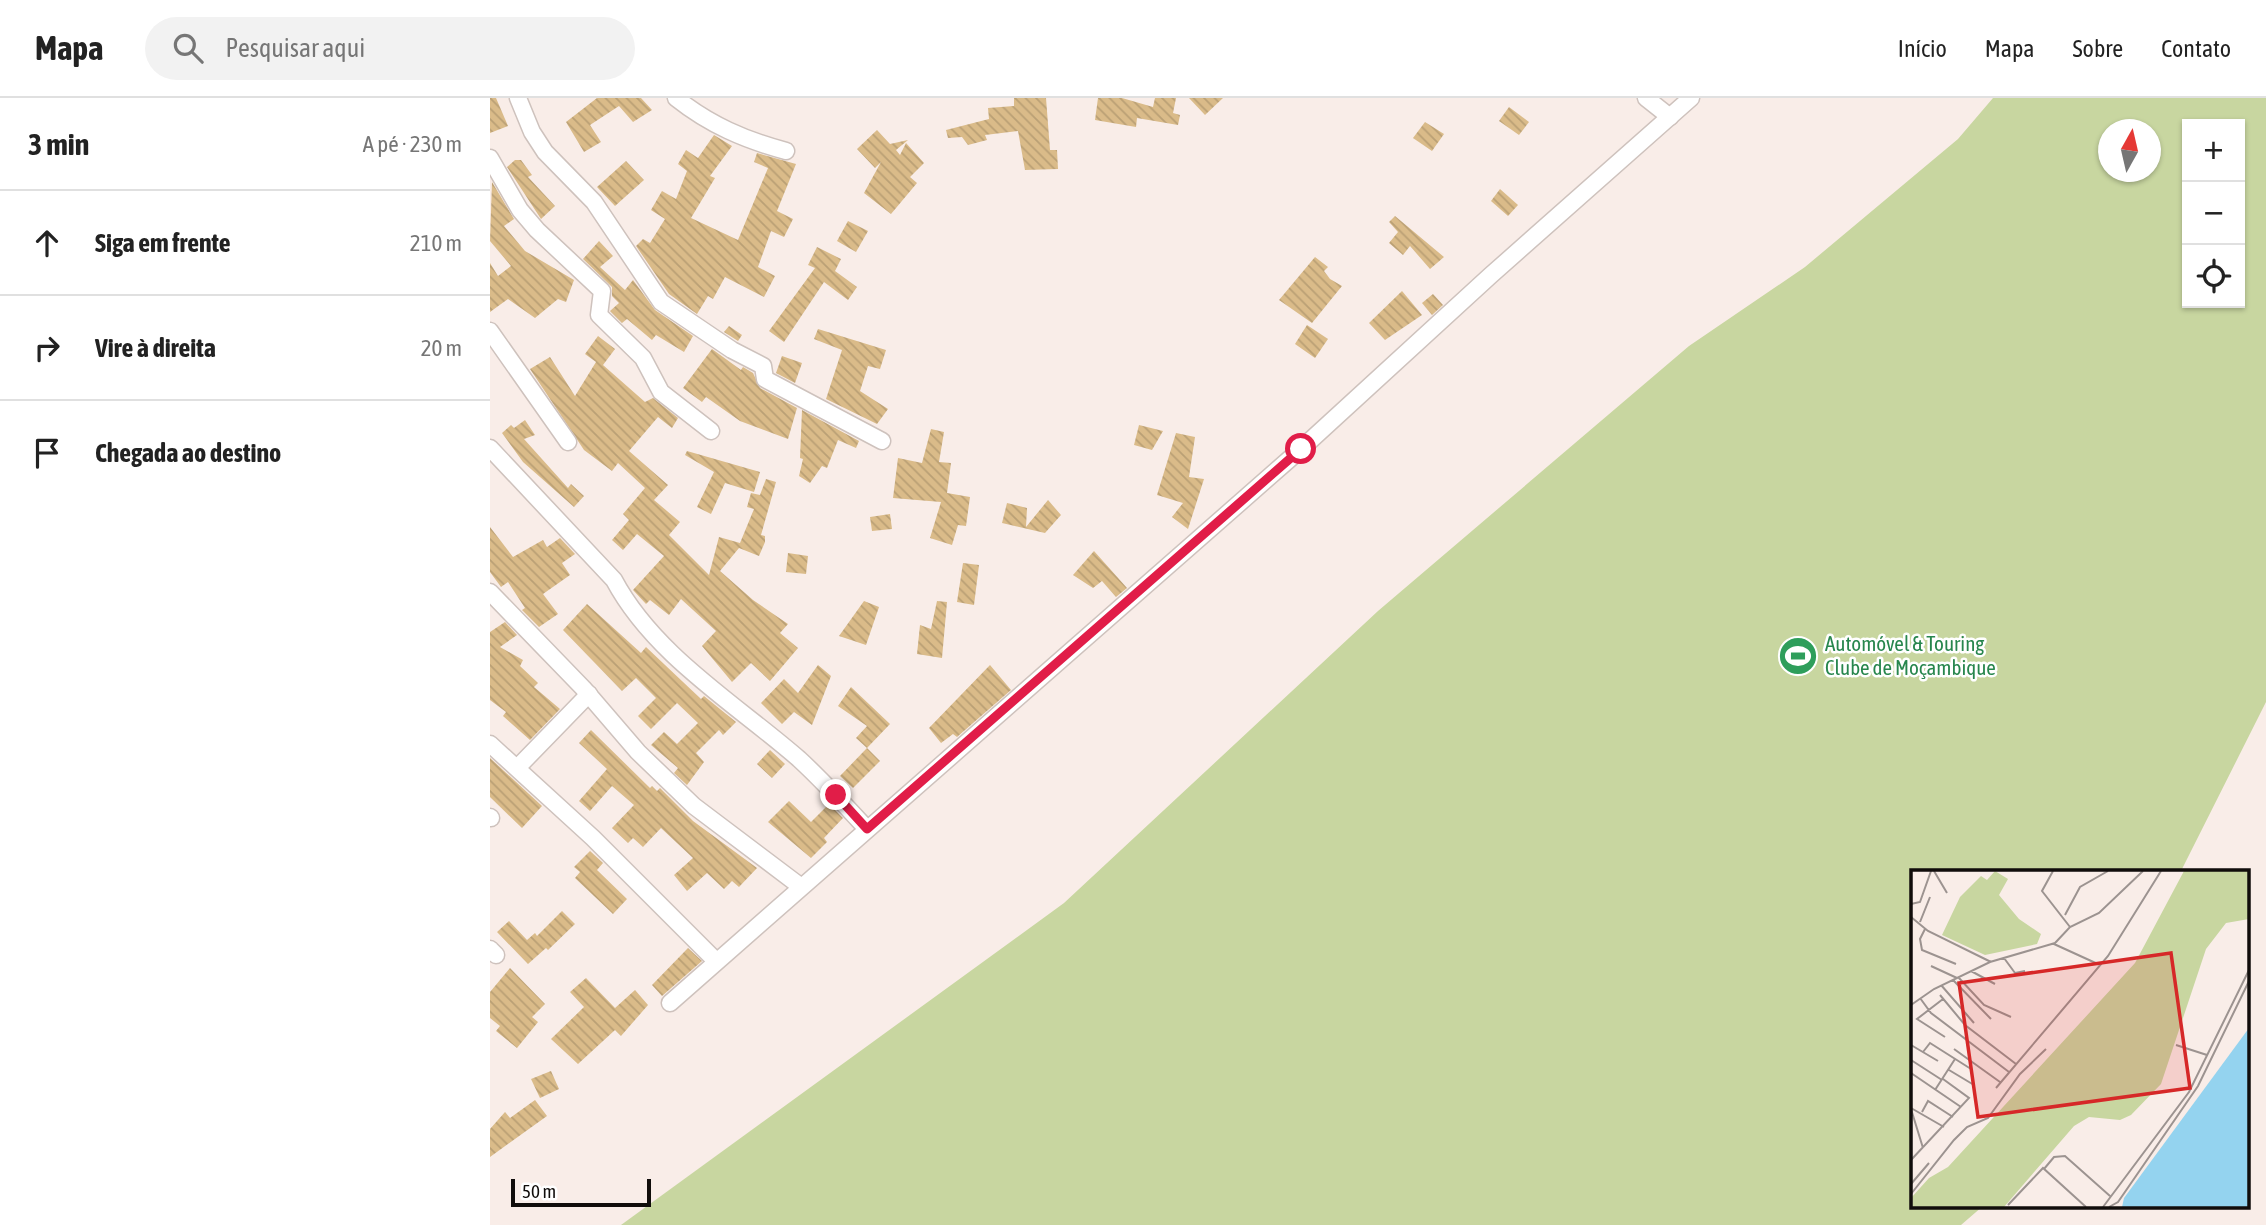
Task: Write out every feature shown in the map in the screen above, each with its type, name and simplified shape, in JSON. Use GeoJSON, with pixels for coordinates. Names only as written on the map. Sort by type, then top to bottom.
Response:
{"type":"FeatureCollection","features":[{"type":"Feature","properties":{"kind":"street"},"geometry":{"type":"LineString","coordinates":[[518,98],[532,132],[545,152],[594,202],[668,309],[763,366],[765,379],[882,441]]}},
{"type":"Feature","properties":{"kind":"street"},"geometry":{"type":"LineString","coordinates":[[676,98],[698,116],[744,140],[786,151]]}},
{"type":"Feature","properties":{"kind":"street"},"geometry":{"type":"LineString","coordinates":[[1646,98],[1670,117]]}},
{"type":"Feature","properties":{"kind":"street"},"geometry":{"type":"LineString","coordinates":[[670,1003],[800,886],[1301,449],[1491,275],[1691,98]]}},
{"type":"Feature","properties":{"kind":"street"},"geometry":{"type":"LineString","coordinates":[[490,158],[520,209],[537,230],[602,291],[603,299],[597,309],[599,315],[643,358],[661,392],[711,431]]}},
{"type":"Feature","properties":{"kind":"street"},"geometry":{"type":"LineString","coordinates":[[490,331],[568,442]]}},
{"type":"Feature","properties":{"kind":"street"},"geometry":{"type":"LineString","coordinates":[[490,448],[614,580],[623,599],[660,640],[798,759],[867,829]]}},
{"type":"Feature","properties":{"kind":"street"},"geometry":{"type":"LineString","coordinates":[[490,592],[589,694],[638,752],[694,806],[800,886]]}},
{"type":"Feature","properties":{"kind":"street"},"geometry":{"type":"LineString","coordinates":[[517,768],[589,694]]}},
{"type":"Feature","properties":{"kind":"street"},"geometry":{"type":"LineString","coordinates":[[490,744],[716,961]]}},
{"type":"Feature","properties":{"kind":"green space","name":"Automóvel & Touring Clube de Moçambique"},"geometry":{"type":"Polygon","coordinates":[[[1993,98],[2266,98],[2266,702],[2182,870],[1911,870],[1911,1208],[1981,1208],[1961,1225],[621,1225],[1064,903],[1378,611],[1689,346],[1805,267],[1958,139],[1993,98]]]}},
{"type":"Feature","properties":{"kind":"building"},"geometry":{"type":"Polygon","coordinates":[[[490,98],[496,98],[508,126],[490,133],[490,98]]]}},
{"type":"Feature","properties":{"kind":"building"},"geometry":{"type":"Polygon","coordinates":[[[597,98],[641,98],[652,110],[633,122],[619,106],[590,125],[601,142],[584,152],[566,122],[597,98]]]}},
{"type":"Feature","properties":{"kind":"building"},"geometry":{"type":"Polygon","coordinates":[[[1014,98],[1046,98],[1050,150],[1057,150],[1058,169],[1025,170],[1018,131],[985,135],[987,140],[968,145],[962,137],[948,138],[946,130],[989,119],[988,108],[1014,106],[1014,98]]]}},
{"type":"Feature","properties":{"kind":"building"},"geometry":{"type":"Polygon","coordinates":[[[1098,98],[1122,98],[1153,107],[1155,98],[1176,98],[1173,113],[1180,115],[1178,125],[1137,118],[1136,127],[1095,120],[1098,98]]]}},
{"type":"Feature","properties":{"kind":"building"},"geometry":{"type":"Polygon","coordinates":[[[1189,98],[1223,98],[1205,115],[1189,98]]]}},
{"type":"Feature","properties":{"kind":"building"},"geometry":{"type":"Polygon","coordinates":[[[1509,107],[1529,122],[1519,135],[1499,121],[1509,107]]]}},
{"type":"Feature","properties":{"kind":"building"},"geometry":{"type":"Polygon","coordinates":[[[1425,122],[1444,134],[1432,151],[1413,138],[1425,122]]]}},
{"type":"Feature","properties":{"kind":"building"},"geometry":{"type":"Polygon","coordinates":[[[877,130],[890,144],[908,140],[896,150],[900,155],[906,143],[924,163],[910,177],[917,183],[891,214],[864,193],[881,162],[875,168],[857,149],[877,130]]]}},
{"type":"Feature","properties":{"kind":"building"},"geometry":{"type":"Polygon","coordinates":[[[714,135],[732,146],[710,176],[715,178],[691,218],[738,240],[768,168],[754,162],[757,153],[796,164],[777,211],[793,219],[784,237],[771,231],[758,267],[775,276],[764,297],[725,277],[713,299],[708,296],[697,314],[669,294],[636,246],[643,239],[650,243],[665,219],[651,210],[662,191],[676,199],[687,171],[678,164],[686,150],[698,158],[714,135]]]}},
{"type":"Feature","properties":{"kind":"building"},"geometry":{"type":"Polygon","coordinates":[[[515,160],[521,160],[532,175],[528,177],[555,206],[541,219],[507,167],[515,160]]]}},
{"type":"Feature","properties":{"kind":"building"},"geometry":{"type":"Polygon","coordinates":[[[626,161],[644,180],[615,206],[597,187],[626,161]]]}},
{"type":"Feature","properties":{"kind":"building"},"geometry":{"type":"Polygon","coordinates":[[[492,182],[514,219],[504,226],[525,251],[574,280],[566,302],[558,299],[535,318],[508,299],[490,312],[490,263],[498,276],[511,266],[490,241],[492,182]]]}},
{"type":"Feature","properties":{"kind":"building"},"geometry":{"type":"Polygon","coordinates":[[[1500,189],[1518,205],[1508,216],[1491,201],[1500,189]]]}},
{"type":"Feature","properties":{"kind":"building"},"geometry":{"type":"Polygon","coordinates":[[[1395,216],[1444,257],[1430,269],[1410,246],[1403,255],[1389,243],[1398,232],[1389,222],[1395,216]]]}},
{"type":"Feature","properties":{"kind":"building"},"geometry":{"type":"Polygon","coordinates":[[[848,221],[868,231],[856,252],[837,241],[848,221]]]}},
{"type":"Feature","properties":{"kind":"building"},"geometry":{"type":"Polygon","coordinates":[[[599,241],[613,256],[600,267],[625,290],[633,280],[655,310],[693,336],[684,352],[656,335],[652,340],[627,319],[622,323],[610,311],[619,303],[612,296],[612,287],[583,259],[599,241]]]}},
{"type":"Feature","properties":{"kind":"building"},"geometry":{"type":"Polygon","coordinates":[[[817,247],[841,259],[835,271],[857,287],[848,300],[824,282],[784,342],[769,331],[815,268],[808,265],[817,247]]]}},
{"type":"Feature","properties":{"kind":"building"},"geometry":{"type":"Polygon","coordinates":[[[1315,257],[1328,267],[1324,271],[1330,279],[1342,286],[1312,323],[1279,300],[1315,257]]]}},
{"type":"Feature","properties":{"kind":"building"},"geometry":{"type":"Polygon","coordinates":[[[1402,291],[1422,315],[1385,340],[1369,323],[1402,291]]]}},
{"type":"Feature","properties":{"kind":"building"},"geometry":{"type":"Polygon","coordinates":[[[1433,294],[1443,305],[1432,315],[1422,303],[1433,294]]]}},
{"type":"Feature","properties":{"kind":"building"},"geometry":{"type":"Polygon","coordinates":[[[1307,325],[1328,339],[1315,358],[1295,344],[1307,325]]]}},
{"type":"Feature","properties":{"kind":"building"},"geometry":{"type":"Polygon","coordinates":[[[729,326],[742,335],[738,341],[724,332],[729,326]]]}},
{"type":"Feature","properties":{"kind":"building"},"geometry":{"type":"Polygon","coordinates":[[[818,329],[886,350],[880,369],[868,366],[860,391],[888,409],[877,424],[826,399],[842,350],[814,339],[818,329]]]}},
{"type":"Feature","properties":{"kind":"building"},"geometry":{"type":"Polygon","coordinates":[[[598,336],[615,349],[603,365],[645,402],[653,398],[678,418],[672,428],[658,417],[629,451],[668,485],[654,500],[680,522],[669,535],[709,575],[719,537],[740,543],[754,509],[747,507],[751,493],[760,495],[766,479],[776,482],[761,535],[765,536],[765,542],[759,556],[739,548],[720,571],[753,600],[788,624],[780,633],[798,648],[770,681],[751,663],[732,682],[702,646],[716,631],[681,599],[669,615],[650,600],[646,604],[633,590],[664,556],[637,534],[623,550],[612,540],[629,520],[623,514],[645,488],[618,463],[612,471],[584,450],[530,369],[550,357],[575,396],[596,362],[585,354],[598,336]]]}},
{"type":"Feature","properties":{"kind":"building"},"geometry":{"type":"Polygon","coordinates":[[[712,349],[741,370],[743,367],[753,373],[760,388],[797,408],[788,439],[740,421],[706,397],[702,402],[683,388],[712,349]]]}},
{"type":"Feature","properties":{"kind":"building"},"geometry":{"type":"Polygon","coordinates":[[[782,356],[802,363],[795,383],[776,373],[782,356]]]}},
{"type":"Feature","properties":{"kind":"building"},"geometry":{"type":"Polygon","coordinates":[[[802,410],[859,441],[856,448],[838,440],[827,468],[822,466],[810,483],[799,476],[803,459],[800,458],[802,410]]]}},
{"type":"Feature","properties":{"kind":"building"},"geometry":{"type":"Polygon","coordinates":[[[525,420],[535,435],[524,439],[568,488],[571,484],[584,496],[574,507],[523,462],[502,433],[511,425],[514,428],[525,420]]]}},
{"type":"Feature","properties":{"kind":"building"},"geometry":{"type":"Polygon","coordinates":[[[1139,425],[1163,431],[1152,450],[1134,445],[1139,425]]]}},
{"type":"Feature","properties":{"kind":"building"},"geometry":{"type":"Polygon","coordinates":[[[931,429],[944,432],[939,462],[951,463],[947,493],[970,497],[966,526],[958,525],[952,545],[930,538],[941,502],[893,498],[898,458],[922,463],[931,429]]]}},
{"type":"Feature","properties":{"kind":"building"},"geometry":{"type":"Polygon","coordinates":[[[1176,433],[1195,437],[1189,477],[1204,479],[1188,529],[1172,517],[1183,503],[1157,495],[1176,433]]]}},
{"type":"Feature","properties":{"kind":"building"},"geometry":{"type":"Polygon","coordinates":[[[687,451],[760,472],[754,492],[725,483],[711,514],[697,507],[714,472],[685,455],[687,451]]]}},
{"type":"Feature","properties":{"kind":"building"},"geometry":{"type":"Polygon","coordinates":[[[1048,500],[1061,515],[1045,533],[1002,523],[1007,503],[1027,508],[1026,527],[1048,500]]]}},
{"type":"Feature","properties":{"kind":"building"},"geometry":{"type":"Polygon","coordinates":[[[890,514],[892,529],[872,531],[870,517],[890,514]]]}},
{"type":"Feature","properties":{"kind":"building"},"geometry":{"type":"Polygon","coordinates":[[[490,527],[513,557],[543,540],[547,547],[560,538],[575,554],[562,563],[570,575],[543,594],[558,614],[539,627],[522,610],[525,608],[508,582],[501,587],[490,572],[490,527]]]}},
{"type":"Feature","properties":{"kind":"building"},"geometry":{"type":"Polygon","coordinates":[[[1094,551],[1127,588],[1116,597],[1102,581],[1093,588],[1073,575],[1094,551]]]}},
{"type":"Feature","properties":{"kind":"building"},"geometry":{"type":"Polygon","coordinates":[[[788,553],[808,556],[806,574],[786,572],[788,553]]]}},
{"type":"Feature","properties":{"kind":"building"},"geometry":{"type":"Polygon","coordinates":[[[963,563],[979,565],[974,605],[957,602],[963,563]]]}},
{"type":"Feature","properties":{"kind":"building"},"geometry":{"type":"Polygon","coordinates":[[[864,601],[879,607],[866,645],[839,636],[864,601]]]}},
{"type":"Feature","properties":{"kind":"building"},"geometry":{"type":"Polygon","coordinates":[[[937,601],[947,602],[942,658],[917,654],[920,625],[931,629],[937,601]]]}},
{"type":"Feature","properties":{"kind":"building"},"geometry":{"type":"Polygon","coordinates":[[[587,604],[641,653],[646,647],[701,699],[704,696],[736,722],[723,735],[719,730],[696,753],[704,762],[687,785],[674,773],[678,768],[651,745],[664,732],[677,744],[698,723],[677,703],[651,729],[638,716],[656,698],[636,678],[622,691],[563,630],[587,604]]]}},
{"type":"Feature","properties":{"kind":"building"},"geometry":{"type":"Polygon","coordinates":[[[505,622],[517,635],[500,647],[523,660],[520,666],[538,683],[534,687],[560,709],[530,740],[503,716],[506,712],[490,700],[490,632],[505,622]]]}},
{"type":"Feature","properties":{"kind":"building"},"geometry":{"type":"Polygon","coordinates":[[[818,665],[831,676],[812,725],[794,712],[782,724],[761,703],[784,679],[798,693],[818,665]]]}},
{"type":"Feature","properties":{"kind":"building"},"geometry":{"type":"Polygon","coordinates":[[[990,665],[1011,690],[957,737],[953,734],[941,743],[929,728],[990,665]]]}},
{"type":"Feature","properties":{"kind":"building"},"geometry":{"type":"Polygon","coordinates":[[[851,687],[890,724],[867,748],[856,738],[867,726],[838,706],[851,687]]]}},
{"type":"Feature","properties":{"kind":"building"},"geometry":{"type":"Polygon","coordinates":[[[591,730],[650,788],[652,786],[657,791],[660,788],[693,821],[757,868],[739,887],[732,881],[724,889],[707,873],[687,891],[674,875],[693,858],[661,828],[643,847],[633,838],[628,843],[612,828],[634,805],[612,786],[590,811],[579,801],[607,769],[579,743],[591,730]]]}},
{"type":"Feature","properties":{"kind":"building"},"geometry":{"type":"Polygon","coordinates":[[[867,748],[880,761],[853,788],[840,776],[867,748]]]}},
{"type":"Feature","properties":{"kind":"building"},"geometry":{"type":"Polygon","coordinates":[[[770,750],[785,764],[772,778],[757,764],[770,750]]]}},
{"type":"Feature","properties":{"kind":"building"},"geometry":{"type":"Polygon","coordinates":[[[490,758],[542,806],[522,828],[490,797],[490,758]]]}},
{"type":"Feature","properties":{"kind":"building"},"geometry":{"type":"Polygon","coordinates":[[[789,801],[811,822],[829,804],[843,818],[824,838],[827,842],[811,858],[768,822],[789,801]]]}},
{"type":"Feature","properties":{"kind":"building"},"geometry":{"type":"Polygon","coordinates":[[[590,851],[603,863],[597,870],[627,899],[613,914],[575,878],[580,872],[574,867],[590,851]]]}},
{"type":"Feature","properties":{"kind":"building"},"geometry":{"type":"Polygon","coordinates":[[[562,911],[575,924],[548,950],[546,948],[528,964],[497,932],[509,921],[527,940],[535,933],[537,936],[562,911]]]}},
{"type":"Feature","properties":{"kind":"building"},"geometry":{"type":"Polygon","coordinates":[[[688,948],[702,961],[662,996],[652,985],[688,948]]]}},
{"type":"Feature","properties":{"kind":"building"},"geometry":{"type":"Polygon","coordinates":[[[510,968],[545,1004],[532,1017],[538,1022],[517,1048],[496,1031],[500,1026],[490,1018],[490,992],[510,968]]]}},
{"type":"Feature","properties":{"kind":"building"},"geometry":{"type":"Polygon","coordinates":[[[586,978],[615,1008],[635,990],[648,1005],[621,1036],[615,1030],[578,1064],[551,1039],[584,1007],[570,992],[586,978]]]}},
{"type":"Feature","properties":{"kind":"building"},"geometry":{"type":"Polygon","coordinates":[[[551,1071],[559,1089],[540,1098],[531,1079],[551,1071]]]}},
{"type":"Feature","properties":{"kind":"building"},"geometry":{"type":"Polygon","coordinates":[[[535,1100],[547,1116],[490,1157],[490,1129],[505,1112],[510,1118],[535,1100]]]}},
{"type":"Feature","properties":{"kind":"place","name":"Automóvel & Touring Clube de Moçambique"},"geometry":{"type":"Point","coordinates":[1798,656]}},
{"type":"Feature","properties":{"kind":"route"},"geometry":{"type":"LineString","coordinates":[[836,795],[867,829],[1301,449]]}}]}
